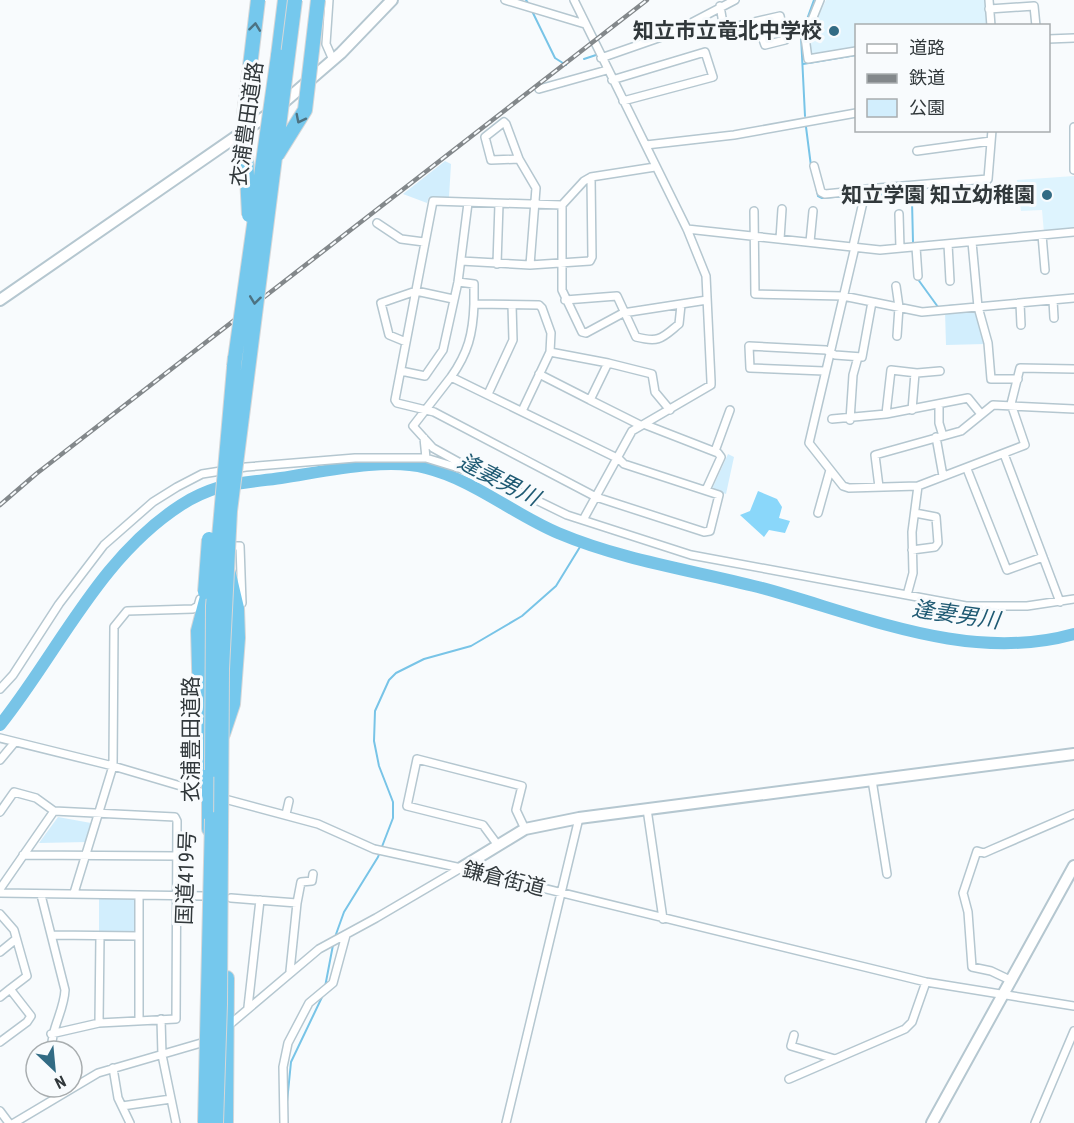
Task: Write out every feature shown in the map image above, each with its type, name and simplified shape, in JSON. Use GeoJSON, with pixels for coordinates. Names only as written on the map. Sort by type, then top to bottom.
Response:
{"type":"FeatureCollection","features":[{"type":"Feature","properties":{"kind":"highway","name":"衣浦豊田道路"},"geometry":{"type":"LineString","coordinates":[[250,253],[244,116],[258,0]]}},
{"type":"Feature","properties":{"kind":"highway","name":"衣浦豊田道路"},"geometry":{"type":"LineString","coordinates":[[216,1123],[220,1004],[224,615],[230,511],[250,253],[285,0]]}},
{"type":"Feature","properties":{"kind":"highway","name":"衣浦豊田道路"},"geometry":{"type":"LineString","coordinates":[[207,730],[205,679],[207,562],[215,487],[241,361],[274,159],[295,0]]}},
{"type":"Feature","properties":{"kind":"highway","name":"衣浦豊田道路"},"geometry":{"type":"LineString","coordinates":[[274,159],[305,110],[318,0]]}},
{"type":"Feature","properties":{"kind":"highway"},"geometry":{"type":"LineString","coordinates":[[254,271],[276,109]]}},
{"type":"Feature","properties":{"kind":"highway","name":"衣浦豊田道路"},"geometry":{"type":"LineString","coordinates":[[224,727],[248,400],[241,361]]}},
{"type":"Feature","properties":{"kind":"highway","name":"衣浦豊田道路"},"geometry":{"type":"LineString","coordinates":[[204,1123],[210,962],[213,606],[241,361]]}},
{"type":"Feature","properties":{"kind":"highway","name":"国道419号"},"geometry":{"type":"LineString","coordinates":[[226,1123],[225,898],[207,730],[200,702],[198,631],[223,530],[241,361]]}},
{"type":"Feature","properties":{"kind":"highway","name":"国道419号"},"geometry":{"type":"LineString","coordinates":[[204,1123],[206,896],[224,727],[233,704],[238,622],[223,530]]}},
{"type":"Feature","properties":{"kind":"street"},"geometry":{"type":"LineString","coordinates":[[329,0],[326,50],[333,60]]}},
{"type":"Feature","properties":{"kind":"street"},"geometry":{"type":"LineString","coordinates":[[0,300],[276,109],[333,60],[392,0]]}},
{"type":"Feature","properties":{"kind":"street"},"geometry":{"type":"LineString","coordinates":[[505,0],[585,24]]}},
{"type":"Feature","properties":{"kind":"street"},"geometry":{"type":"LineString","coordinates":[[574,0],[687,229],[706,276],[711,385],[632,431],[619,459],[583,520]]}},
{"type":"Feature","properties":{"kind":"street"},"geometry":{"type":"LineString","coordinates":[[601,58],[670,34],[735,0]]}},
{"type":"Feature","properties":{"kind":"street"},"geometry":{"type":"LineString","coordinates":[[820,0],[805,37],[808,59],[855,51]]}},
{"type":"Feature","properties":{"kind":"street"},"geometry":{"type":"LineString","coordinates":[[989,0],[991,24]]}},
{"type":"Feature","properties":{"kind":"street"},"geometry":{"type":"LineString","coordinates":[[720,6],[724,30],[780,16],[785,40],[765,45],[757,22]]}},
{"type":"Feature","properties":{"kind":"street"},"geometry":{"type":"LineString","coordinates":[[989,9],[1034,6],[1036,24]]}},
{"type":"Feature","properties":{"kind":"street"},"geometry":{"type":"LineString","coordinates":[[1050,39],[1074,38]]}},
{"type":"Feature","properties":{"kind":"street"},"geometry":{"type":"LineString","coordinates":[[612,80],[705,52],[713,77],[623,101]]}},
{"type":"Feature","properties":{"kind":"street"},"geometry":{"type":"LineString","coordinates":[[539,90],[607,70]]}},
{"type":"Feature","properties":{"kind":"street"},"geometry":{"type":"LineString","coordinates":[[646,145],[734,135],[855,113]]}},
{"type":"Feature","properties":{"kind":"street"},"geometry":{"type":"LineString","coordinates":[[519,159],[491,160],[485,137],[504,122],[506,123],[519,159],[536,188],[530,265]]}},
{"type":"Feature","properties":{"kind":"street"},"geometry":{"type":"LineString","coordinates":[[1074,127],[1074,170]]}},
{"type":"Feature","properties":{"kind":"street"},"geometry":{"type":"LineString","coordinates":[[814,166],[821,192],[825,194],[988,179],[992,132]]}},
{"type":"Feature","properties":{"kind":"street"},"geometry":{"type":"LineString","coordinates":[[917,151],[991,141]]}},
{"type":"Feature","properties":{"kind":"street"},"geometry":{"type":"LineString","coordinates":[[655,167],[591,177],[584,181],[562,205],[561,263],[565,300],[582,332],[586,333],[623,313],[707,300]]}},
{"type":"Feature","properties":{"kind":"street"},"geometry":{"type":"LineString","coordinates":[[461,261],[530,265],[590,261],[592,257],[591,177]]}},
{"type":"Feature","properties":{"kind":"street"},"geometry":{"type":"LineString","coordinates":[[866,190],[809,443],[830,470],[849,488],[918,486],[1025,446],[1011,404],[1020,368],[1074,369]]}},
{"type":"Feature","properties":{"kind":"street"},"geometry":{"type":"LineString","coordinates":[[451,377],[619,459],[624,464],[719,495],[710,531],[704,532],[596,497],[434,412],[397,403],[395,400],[433,201],[534,206],[562,205]]}},
{"type":"Feature","properties":{"kind":"street"},"geometry":{"type":"LineString","coordinates":[[401,371],[424,375],[443,350],[458,282],[468,203]]}},
{"type":"Feature","properties":{"kind":"street"},"geometry":{"type":"LineString","coordinates":[[497,264],[499,204]]}},
{"type":"Feature","properties":{"kind":"street"},"geometry":{"type":"LineString","coordinates":[[780,239],[782,209]]}},
{"type":"Feature","properties":{"kind":"street"},"geometry":{"type":"LineString","coordinates":[[754,211],[754,294],[843,297],[922,312],[1074,298]]}},
{"type":"Feature","properties":{"kind":"street"},"geometry":{"type":"LineString","coordinates":[[810,242],[813,211]]}},
{"type":"Feature","properties":{"kind":"street"},"geometry":{"type":"LineString","coordinates":[[899,214],[900,248]]}},
{"type":"Feature","properties":{"kind":"street"},"geometry":{"type":"LineString","coordinates":[[377,223],[401,239],[424,242]]}},
{"type":"Feature","properties":{"kind":"street"},"geometry":{"type":"LineString","coordinates":[[687,229],[880,250],[1074,232],[1074,237]]}},
{"type":"Feature","properties":{"kind":"street"},"geometry":{"type":"LineString","coordinates":[[1042,235],[1045,270]]}},
{"type":"Feature","properties":{"kind":"street"},"geometry":{"type":"LineString","coordinates":[[972,242],[978,307],[988,343],[992,379],[1018,379]]}},
{"type":"Feature","properties":{"kind":"street"},"geometry":{"type":"LineString","coordinates":[[948,244],[950,281]]}},
{"type":"Feature","properties":{"kind":"street"},"geometry":{"type":"LineString","coordinates":[[916,247],[918,276]]}},
{"type":"Feature","properties":{"kind":"street"},"geometry":{"type":"LineString","coordinates":[[458,282],[474,284],[473,327],[466,356],[413,426],[433,448],[475,472],[567,515],[691,555],[966,606],[995,608],[1074,599]]}},
{"type":"Feature","properties":{"kind":"street"},"geometry":{"type":"LineString","coordinates":[[896,286],[897,336]]}},
{"type":"Feature","properties":{"kind":"street"},"geometry":{"type":"LineString","coordinates":[[406,342],[389,334],[381,303],[416,291],[453,299]]}},
{"type":"Feature","properties":{"kind":"street"},"geometry":{"type":"LineString","coordinates":[[565,300],[617,296],[636,337],[652,341],[660,340],[679,324],[681,305]]}},
{"type":"Feature","properties":{"kind":"street"},"geometry":{"type":"LineString","coordinates":[[1053,300],[1054,318]]}},
{"type":"Feature","properties":{"kind":"street"},"geometry":{"type":"LineString","coordinates":[[824,371],[750,368],[749,346],[826,350],[830,354],[862,357],[872,302]]}},
{"type":"Feature","properties":{"kind":"street"},"geometry":{"type":"LineString","coordinates":[[1020,303],[1022,325]]}},
{"type":"Feature","properties":{"kind":"street"},"geometry":{"type":"LineString","coordinates":[[474,304],[539,305],[542,308],[551,333],[550,352],[522,411]]}},
{"type":"Feature","properties":{"kind":"street"},"geometry":{"type":"LineString","coordinates":[[488,394],[513,340],[512,305]]}},
{"type":"Feature","properties":{"kind":"street"},"geometry":{"type":"LineString","coordinates":[[550,352],[651,374],[655,392],[670,410]]}},
{"type":"Feature","properties":{"kind":"street"},"geometry":{"type":"LineString","coordinates":[[850,420],[853,375],[858,357]]}},
{"type":"Feature","properties":{"kind":"street"},"geometry":{"type":"LineString","coordinates":[[590,400],[608,363]]}},
{"type":"Feature","properties":{"kind":"street"},"geometry":{"type":"LineString","coordinates":[[886,414],[891,370],[915,373],[940,371]]}},
{"type":"Feature","properties":{"kind":"street"},"geometry":{"type":"LineString","coordinates":[[912,410],[915,373]]}},
{"type":"Feature","properties":{"kind":"street"},"geometry":{"type":"LineString","coordinates":[[539,374],[644,425],[715,452],[721,457],[706,490]]}},
{"type":"Feature","properties":{"kind":"street"},"geometry":{"type":"LineString","coordinates":[[832,419],[850,420],[968,398],[981,414]]}},
{"type":"Feature","properties":{"kind":"street"},"geometry":{"type":"LineString","coordinates":[[879,487],[874,455],[961,431],[993,405],[1011,404],[1074,409]]}},
{"type":"Feature","properties":{"kind":"street"},"geometry":{"type":"LineString","coordinates":[[939,405],[943,476]]}},
{"type":"Feature","properties":{"kind":"street"},"geometry":{"type":"LineString","coordinates":[[715,452],[730,410]]}},
{"type":"Feature","properties":{"kind":"street"},"geometry":{"type":"LineString","coordinates":[[424,438],[426,458]]}},
{"type":"Feature","properties":{"kind":"street"},"geometry":{"type":"LineString","coordinates":[[1004,454],[1060,602]]}},
{"type":"Feature","properties":{"kind":"street"},"geometry":{"type":"LineString","coordinates":[[0,689],[18,667],[58,604],[104,545],[153,502],[202,474],[221,470],[356,458],[426,458],[475,472]]}},
{"type":"Feature","properties":{"kind":"street"},"geometry":{"type":"LineString","coordinates":[[968,469],[1007,570],[1043,557]]}},
{"type":"Feature","properties":{"kind":"street"},"geometry":{"type":"LineString","coordinates":[[818,513],[830,470]]}},
{"type":"Feature","properties":{"kind":"street"},"geometry":{"type":"LineString","coordinates":[[907,595],[913,573],[912,550],[918,486]]}},
{"type":"Feature","properties":{"kind":"street"},"geometry":{"type":"LineString","coordinates":[[912,550],[935,547],[938,543],[936,517],[915,513]]}},
{"type":"Feature","properties":{"kind":"street"},"geometry":{"type":"LineString","coordinates":[[231,546],[240,546],[243,608]]}},
{"type":"Feature","properties":{"kind":"street"},"geometry":{"type":"LineString","coordinates":[[74,893],[96,815],[113,766],[114,627],[127,611],[194,609],[198,606],[204,547],[215,547]]}},
{"type":"Feature","properties":{"kind":"street","name":"鎌倉街道"},"geometry":{"type":"LineString","coordinates":[[0,738],[113,766],[286,814],[318,824],[374,849],[461,868],[926,982],[1002,992],[1074,1006]]}},
{"type":"Feature","properties":{"kind":"street"},"geometry":{"type":"LineString","coordinates":[[0,760],[14,742]]}},
{"type":"Feature","properties":{"kind":"street"},"geometry":{"type":"LineString","coordinates":[[84,1082],[113,1068],[204,1044],[319,949],[525,829],[579,818],[1074,754]]}},
{"type":"Feature","properties":{"kind":"street"},"geometry":{"type":"LineString","coordinates":[[497,844],[483,825],[407,806],[417,759],[522,786],[516,810],[525,829]]}},
{"type":"Feature","properties":{"kind":"street"},"geometry":{"type":"LineString","coordinates":[[872,780],[886,874]]}},
{"type":"Feature","properties":{"kind":"street"},"geometry":{"type":"LineString","coordinates":[[0,812],[14,792],[36,798],[54,811],[96,815],[175,817],[177,856],[176,1019],[99,1023],[51,1034]]}},
{"type":"Feature","properties":{"kind":"street"},"geometry":{"type":"LineString","coordinates":[[286,814],[289,801]]}},
{"type":"Feature","properties":{"kind":"street"},"geometry":{"type":"LineString","coordinates":[[647,809],[663,919]]}},
{"type":"Feature","properties":{"kind":"street"},"geometry":{"type":"LineString","coordinates":[[54,811],[0,891],[41,895],[74,893],[206,896]]}},
{"type":"Feature","properties":{"kind":"street"},"geometry":{"type":"LineString","coordinates":[[1010,980],[991,971],[972,967],[963,892],[977,851],[984,853],[1074,814]]}},
{"type":"Feature","properties":{"kind":"street"},"geometry":{"type":"LineString","coordinates":[[506,1123],[579,818]]}},
{"type":"Feature","properties":{"kind":"street"},"geometry":{"type":"LineString","coordinates":[[23,855],[177,856]]}},
{"type":"Feature","properties":{"kind":"street"},"geometry":{"type":"LineString","coordinates":[[932,1123],[1002,992],[1074,866]]}},
{"type":"Feature","properties":{"kind":"street"},"geometry":{"type":"LineString","coordinates":[[291,971],[301,882],[312,881],[313,874]]}},
{"type":"Feature","properties":{"kind":"street"},"geometry":{"type":"LineString","coordinates":[[41,895],[65,990],[64,1005],[51,1034],[51,1039]]}},
{"type":"Feature","properties":{"kind":"street"},"geometry":{"type":"LineString","coordinates":[[139,895],[140,1021]]}},
{"type":"Feature","properties":{"kind":"street"},"geometry":{"type":"LineString","coordinates":[[231,898],[297,903]]}},
{"type":"Feature","properties":{"kind":"street"},"geometry":{"type":"LineString","coordinates":[[248,1006],[260,900]]}},
{"type":"Feature","properties":{"kind":"street"},"geometry":{"type":"LineString","coordinates":[[0,914],[11,924],[27,976],[0,997]]}},
{"type":"Feature","properties":{"kind":"street"},"geometry":{"type":"LineString","coordinates":[[284,1123],[283,1067],[288,1043],[309,1003],[333,983],[346,935]]}},
{"type":"Feature","properties":{"kind":"street"},"geometry":{"type":"LineString","coordinates":[[52,936],[139,936]]}},
{"type":"Feature","properties":{"kind":"street"},"geometry":{"type":"LineString","coordinates":[[99,1023],[100,936]]}},
{"type":"Feature","properties":{"kind":"street"},"geometry":{"type":"LineString","coordinates":[[0,952],[16,939]]}},
{"type":"Feature","properties":{"kind":"street"},"geometry":{"type":"LineString","coordinates":[[789,1079],[905,1029],[912,1022],[926,982]]}},
{"type":"Feature","properties":{"kind":"street"},"geometry":{"type":"LineString","coordinates":[[0,1042],[27,1022],[31,1016],[10,989]]}},
{"type":"Feature","properties":{"kind":"street"},"geometry":{"type":"LineString","coordinates":[[161,1020],[162,1055],[176,1123]]}},
{"type":"Feature","properties":{"kind":"street"},"geometry":{"type":"LineString","coordinates":[[1035,1123],[1074,1031]]}},
{"type":"Feature","properties":{"kind":"street"},"geometry":{"type":"LineString","coordinates":[[794,1035],[791,1046],[835,1059]]}},
{"type":"Feature","properties":{"kind":"street"},"geometry":{"type":"LineString","coordinates":[[113,1068],[122,1106],[130,1123]]}},
{"type":"Feature","properties":{"kind":"street"},"geometry":{"type":"LineString","coordinates":[[0,1111],[11,1123],[50,1099]]}},
{"type":"Feature","properties":{"kind":"street"},"geometry":{"type":"LineString","coordinates":[[122,1106],[171,1099]]}},
{"type":"Feature","properties":{"kind":"shaded area","name":"知立市立竜北中学校"},"geometry":{"type":"Polygon","coordinates":[[[826,0],[986,0],[988,24],[855,24],[855,48],[812,55],[809,37],[826,0]]]}},
{"type":"Feature","properties":{"kind":"shaded area","name":"知立学園 知立幼稚園"},"geometry":{"type":"Polygon","coordinates":[[[1074,176],[1074,230],[1044,233],[1042,210],[1021,211],[1017,180],[1074,176]]]}},
{"type":"Feature","properties":{"kind":"shaded area"},"geometry":{"type":"Polygon","coordinates":[[[758,491],[777,499],[782,507],[779,518],[790,521],[785,533],[769,530],[764,537],[740,515],[750,511],[758,491]]]}},
{"type":"Feature","properties":{"kind":"green space"},"geometry":{"type":"Polygon","coordinates":[[[445,161],[451,164],[449,197],[429,197],[427,203],[403,194],[445,161]]]}},
{"type":"Feature","properties":{"kind":"green space"},"geometry":{"type":"Polygon","coordinates":[[[974,309],[985,344],[946,345],[945,311],[974,309]]]}},
{"type":"Feature","properties":{"kind":"green space"},"geometry":{"type":"Polygon","coordinates":[[[728,454],[734,457],[726,494],[712,489],[728,454]]]}},
{"type":"Feature","properties":{"kind":"green space"},"geometry":{"type":"Polygon","coordinates":[[[58,817],[91,823],[87,842],[39,843],[58,817]]]}},
{"type":"Feature","properties":{"kind":"green space"},"geometry":{"type":"Polygon","coordinates":[[[99,898],[134,898],[135,931],[99,932],[99,898]]]}},
{"type":"Feature","properties":{"kind":"waterway"},"geometry":{"type":"LineString","coordinates":[[805,116],[801,36],[814,0]]}},
{"type":"Feature","properties":{"kind":"waterway"},"geometry":{"type":"LineString","coordinates":[[532,11],[555,58],[566,65]]}},
{"type":"Feature","properties":{"kind":"waterway"},"geometry":{"type":"LineString","coordinates":[[584,59],[596,55]]}},
{"type":"Feature","properties":{"kind":"waterway"},"geometry":{"type":"LineString","coordinates":[[803,64],[855,55]]}},
{"type":"Feature","properties":{"kind":"waterway"},"geometry":{"type":"LineString","coordinates":[[806,127],[811,166]]}},
{"type":"Feature","properties":{"kind":"waterway"},"geometry":{"type":"LineString","coordinates":[[816,186],[818,196],[822,198],[859,195]]}},
{"type":"Feature","properties":{"kind":"waterway"},"geometry":{"type":"LineString","coordinates":[[871,195],[903,193],[912,201],[913,242]]}},
{"type":"Feature","properties":{"kind":"waterway"},"geometry":{"type":"LineString","coordinates":[[917,278],[938,307]]}},
{"type":"Feature","properties":{"kind":"waterway"},"geometry":{"type":"LineString","coordinates":[[948,306],[963,305]]}},
{"type":"Feature","properties":{"kind":"waterway","name":"逢妻男川"},"geometry":{"type":"LineString","coordinates":[[0,725],[103,578],[126,551],[181,505],[205,492],[228,485],[373,465],[410,465],[444,473],[541,525],[582,542],[657,564],[758,587],[915,632],[994,643],[1034,642],[1074,634]]}},
{"type":"Feature","properties":{"kind":"waterway"},"geometry":{"type":"LineString","coordinates":[[335,937],[344,912],[378,857],[393,818],[393,802],[379,766],[374,741],[375,711],[389,680],[396,673],[424,659],[471,646],[522,616],[556,586],[583,542]]}},
{"type":"Feature","properties":{"kind":"waterway"},"geometry":{"type":"LineString","coordinates":[[325,987],[333,945]]}},
{"type":"Feature","properties":{"kind":"waterway"},"geometry":{"type":"LineString","coordinates":[[287,1102],[291,1062],[323,995]]}},
{"type":"Feature","properties":{"kind":"railway"},"geometry":{"type":"LineString","coordinates":[[0,505],[36,474],[647,0]]}},
{"type":"Feature","properties":{"kind":"place","name":"知立市立竜北中学校"},"geometry":{"type":"Point","coordinates":[834,31]}},
{"type":"Feature","properties":{"kind":"place","name":"知立学園 知立幼稚園"},"geometry":{"type":"Point","coordinates":[1047,195]}}]}
